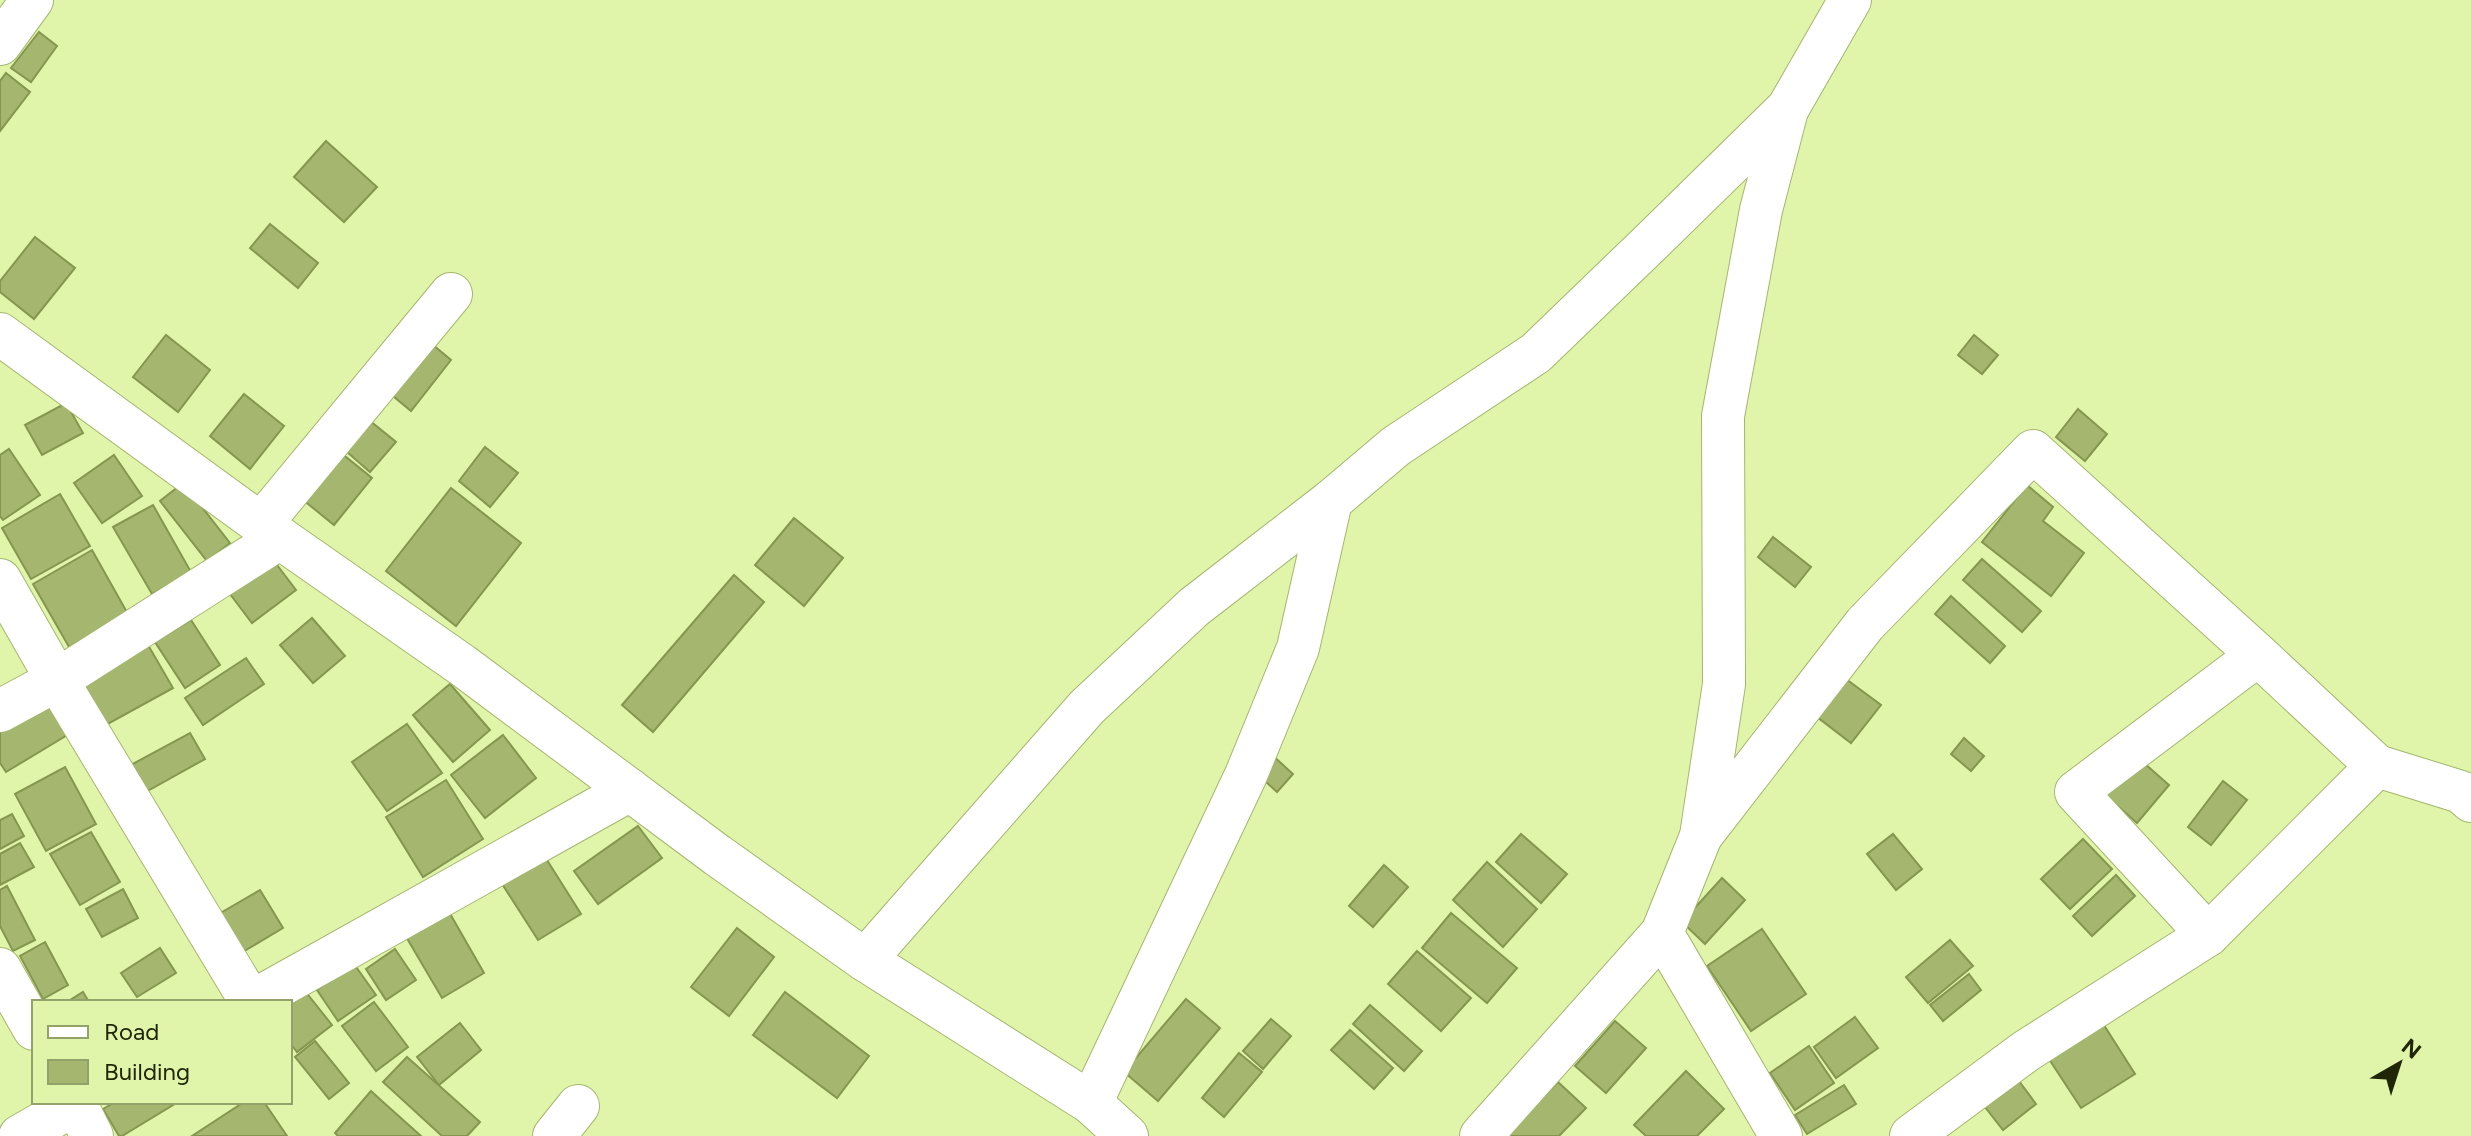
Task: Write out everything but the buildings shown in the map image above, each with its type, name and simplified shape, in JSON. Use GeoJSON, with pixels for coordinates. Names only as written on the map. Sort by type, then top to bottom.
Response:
{"type":"FeatureCollection","features":[{"type":"Feature","properties":{"kind":"street"},"geometry":{"type":"LineString","coordinates":[[0,44],[32,0]]}},
{"type":"Feature","properties":{"kind":"street"},"geometry":{"type":"LineString","coordinates":[[1481,1136],[1662,933],[1701,836],[1724,684],[1723,416],[1761,210],[1788,108],[1850,0]]}},
{"type":"Feature","properties":{"kind":"street"},"geometry":{"type":"LineString","coordinates":[[865,960],[1087,707],[1194,607],[1331,501],[1396,446],[1536,353],[1788,108]]}},
{"type":"Feature","properties":{"kind":"street"},"geometry":{"type":"LineString","coordinates":[[0,711],[57,680],[271,531],[451,294]]}},
{"type":"Feature","properties":{"kind":"street"},"geometry":{"type":"LineString","coordinates":[[0,334],[462,665],[865,960],[1091,1103],[1127,1136]]}},
{"type":"Feature","properties":{"kind":"street"},"geometry":{"type":"LineString","coordinates":[[1701,836],[1865,624],[2033,451],[2377,766],[2461,792],[2471,801]]}},
{"type":"Feature","properties":{"kind":"street"},"geometry":{"type":"LineString","coordinates":[[1091,1103],[1246,775],[1298,648],[1331,501]]}},
{"type":"Feature","properties":{"kind":"street"},"geometry":{"type":"LineString","coordinates":[[0,580],[250,1000]]}},
{"type":"Feature","properties":{"kind":"street"},"geometry":{"type":"LineString","coordinates":[[2208,935],[2076,792],[2258,655]]}},
{"type":"Feature","properties":{"kind":"street"},"geometry":{"type":"LineString","coordinates":[[1911,1136],[2026,1051],[2208,935],[2377,766]]}},
{"type":"Feature","properties":{"kind":"street"},"geometry":{"type":"LineString","coordinates":[[255,1000],[630,790]]}},
{"type":"Feature","properties":{"kind":"street"},"geometry":{"type":"LineString","coordinates":[[1662,933],[1781,1136]]}},
{"type":"Feature","properties":{"kind":"street"},"geometry":{"type":"LineString","coordinates":[[0,969],[32,1025]]}},
{"type":"Feature","properties":{"kind":"street"},"geometry":{"type":"LineString","coordinates":[[20,1136],[81,1111]]}}]}
